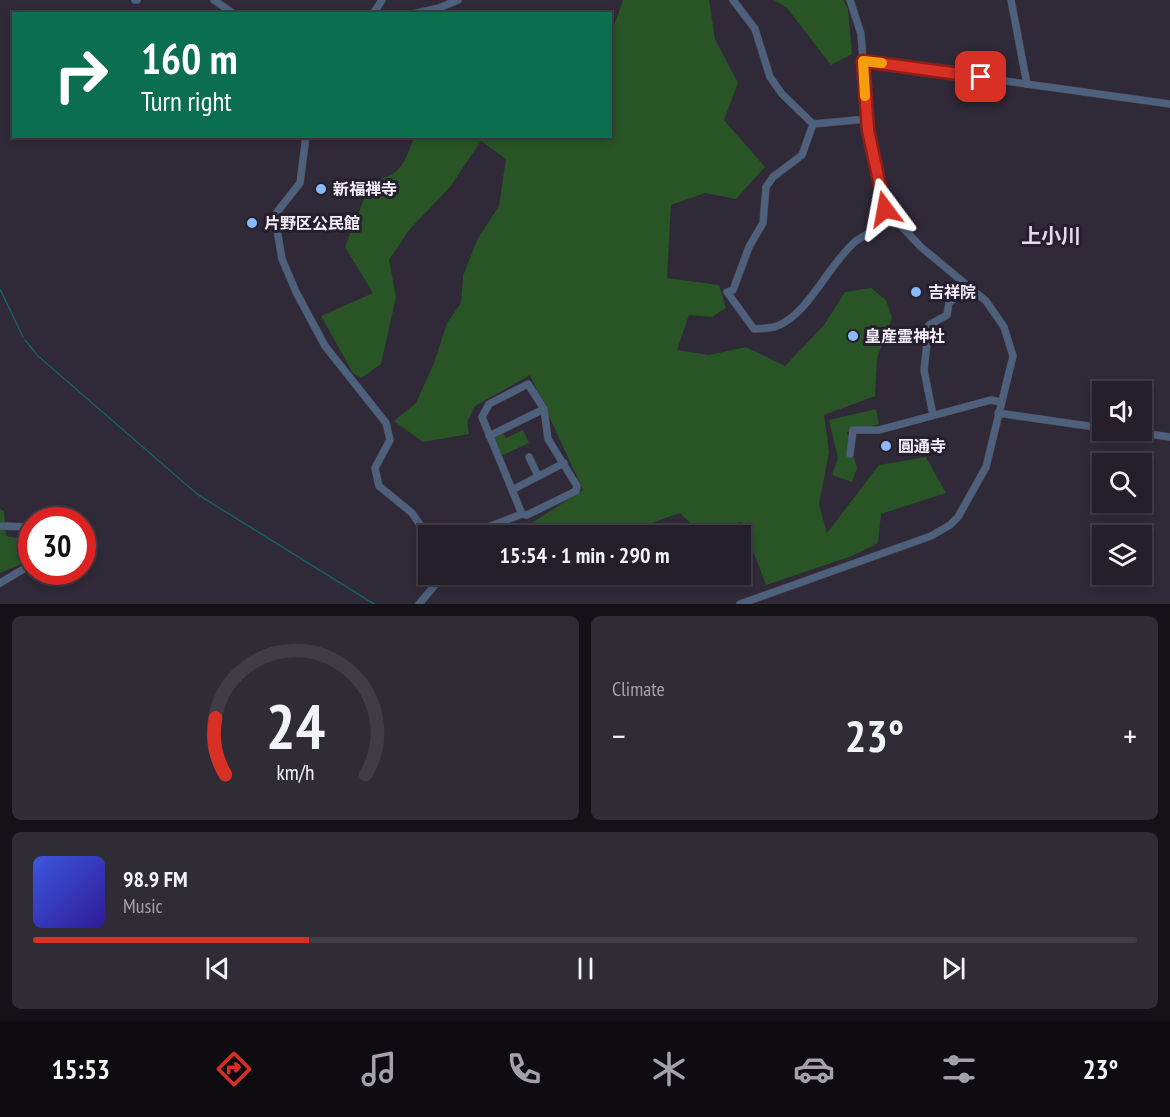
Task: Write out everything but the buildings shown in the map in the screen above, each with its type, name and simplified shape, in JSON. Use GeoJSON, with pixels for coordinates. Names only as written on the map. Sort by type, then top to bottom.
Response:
{"type":"FeatureCollection","features":[{"type":"Feature","properties":{"kind":"street"},"geometry":{"type":"LineString","coordinates":[[214,0],[231,12]]}},
{"type":"Feature","properties":{"kind":"street"},"geometry":{"type":"LineString","coordinates":[[423,12],[439,9],[458,0]]}},
{"type":"Feature","properties":{"kind":"street"},"geometry":{"type":"LineString","coordinates":[[733,0],[755,29],[770,78],[782,94],[813,124],[867,119]]}},
{"type":"Feature","properties":{"kind":"street"},"geometry":{"type":"LineString","coordinates":[[740,604],[931,536],[950,525],[964,509],[986,466],[1013,360],[1010,345],[995,313],[986,301],[962,284],[893,221],[885,209],[867,119],[861,34],[850,0]]}},
{"type":"Feature","properties":{"kind":"street"},"geometry":{"type":"LineString","coordinates":[[1011,0],[1028,84]]}},
{"type":"Feature","properties":{"kind":"street"},"geometry":{"type":"LineString","coordinates":[[863,61],[1170,104]]}},
{"type":"Feature","properties":{"kind":"street"},"geometry":{"type":"LineString","coordinates":[[813,124],[802,155],[773,177],[766,187],[763,223],[749,247],[733,290],[727,292],[754,329],[777,326],[788,319],[817,292],[829,269],[857,241],[893,221]]}},
{"type":"Feature","properties":{"kind":"street"},"geometry":{"type":"LineString","coordinates":[[306,138],[300,183],[277,212],[276,224],[282,259],[296,292],[325,346],[386,423],[390,440],[375,468],[379,486],[412,513],[420,525]]}},
{"type":"Feature","properties":{"kind":"street"},"geometry":{"type":"LineString","coordinates":[[933,416],[924,370],[929,326],[947,315],[949,303],[959,295],[962,284]]}},
{"type":"Feature","properties":{"kind":"street"},"geometry":{"type":"LineString","coordinates":[[494,525],[522,514],[527,515],[576,491],[577,486],[548,439],[544,409],[528,384],[489,404],[482,417],[522,514]]}},
{"type":"Feature","properties":{"kind":"street"},"geometry":{"type":"LineString","coordinates":[[850,454],[853,430],[879,430],[991,400],[1001,402]]}},
{"type":"Feature","properties":{"kind":"street"},"geometry":{"type":"LineString","coordinates":[[489,436],[544,409]]}},
{"type":"Feature","properties":{"kind":"street"},"geometry":{"type":"LineString","coordinates":[[998,413],[1092,427]]}},
{"type":"Feature","properties":{"kind":"street"},"geometry":{"type":"LineString","coordinates":[[1152,434],[1170,437]]}},
{"type":"Feature","properties":{"kind":"street"},"geometry":{"type":"LineString","coordinates":[[529,457],[538,476]]}},
{"type":"Feature","properties":{"kind":"street"},"geometry":{"type":"LineString","coordinates":[[512,490],[564,463]]}},
{"type":"Feature","properties":{"kind":"street"},"geometry":{"type":"LineString","coordinates":[[0,526],[18,527]]}},
{"type":"Feature","properties":{"kind":"street"},"geometry":{"type":"LineString","coordinates":[[0,583],[18,572]]}},
{"type":"Feature","properties":{"kind":"street"},"geometry":{"type":"LineString","coordinates":[[419,604],[435,585]]}},
{"type":"Feature","properties":{"kind":"green space"},"geometry":{"type":"Polygon","coordinates":[[[623,0],[709,0],[715,39],[738,83],[724,120],[765,167],[736,199],[705,193],[671,205],[667,278],[719,285],[726,308],[712,317],[689,315],[677,350],[709,355],[746,347],[785,366],[824,325],[845,292],[871,288],[886,300],[892,318],[877,358],[875,396],[824,415],[829,452],[819,504],[827,533],[879,465],[926,457],[946,493],[881,514],[878,543],[852,556],[766,585],[751,546],[751,525],[743,525],[742,522],[725,525],[692,525],[680,513],[646,525],[530,524],[583,490],[530,375],[475,406],[467,422],[469,434],[423,442],[394,421],[416,403],[434,363],[447,323],[461,303],[463,276],[478,238],[499,206],[506,159],[481,141],[450,187],[409,230],[389,260],[396,297],[381,364],[361,378],[353,373],[321,316],[373,293],[345,247],[371,181],[389,176],[400,167],[414,138],[612,138],[612,31],[623,0]]]}},
{"type":"Feature","properties":{"kind":"green space"},"geometry":{"type":"Polygon","coordinates":[[[774,0],[843,0],[848,9],[852,54],[831,65],[787,8],[774,0]]]}},
{"type":"Feature","properties":{"kind":"green space"},"geometry":{"type":"Polygon","coordinates":[[[876,409],[879,424],[847,432],[857,468],[852,482],[832,475],[838,458],[829,420],[876,409]]]}},
{"type":"Feature","properties":{"kind":"green space"},"geometry":{"type":"Polygon","coordinates":[[[523,430],[529,443],[501,456],[493,438],[503,433],[506,438],[523,430]]]}},
{"type":"Feature","properties":{"kind":"green space"},"geometry":{"type":"Polygon","coordinates":[[[0,509],[4,511],[6,536],[18,538],[18,565],[0,573],[0,509]]]}},
{"type":"Feature","properties":{"kind":"waterway"},"geometry":{"type":"LineString","coordinates":[[0,289],[23,337]]}},
{"type":"Feature","properties":{"kind":"waterway"},"geometry":{"type":"LineString","coordinates":[[25,340],[38,356],[197,494],[374,604]]}},
{"type":"Feature","properties":{"kind":"slow traffic"},"geometry":{"type":"LineString","coordinates":[[865,96],[863,61],[882,63]]}},
{"type":"Feature","properties":{"kind":"place","name":"新福禅寺"},"geometry":{"type":"Point","coordinates":[321,189]}},
{"type":"Feature","properties":{"kind":"place","name":"片野区公民館"},"geometry":{"type":"Point","coordinates":[252,223]}},
{"type":"Feature","properties":{"kind":"place","name":"吉祥院"},"geometry":{"type":"Point","coordinates":[916,292]}},
{"type":"Feature","properties":{"kind":"place","name":"皇産霊神社"},"geometry":{"type":"Point","coordinates":[853,336]}},
{"type":"Feature","properties":{"kind":"place","name":"圓通寺"},"geometry":{"type":"Point","coordinates":[886,446]}},
{"type":"Feature","properties":{"kind":"district","name":"上小川"},"geometry":{"type":"Point","coordinates":[1051,236]}},
{"type":"Feature","properties":{"kind":"route"},"geometry":{"type":"LineString","coordinates":[[885,209],[868,130],[863,61],[981,77]]}}]}
